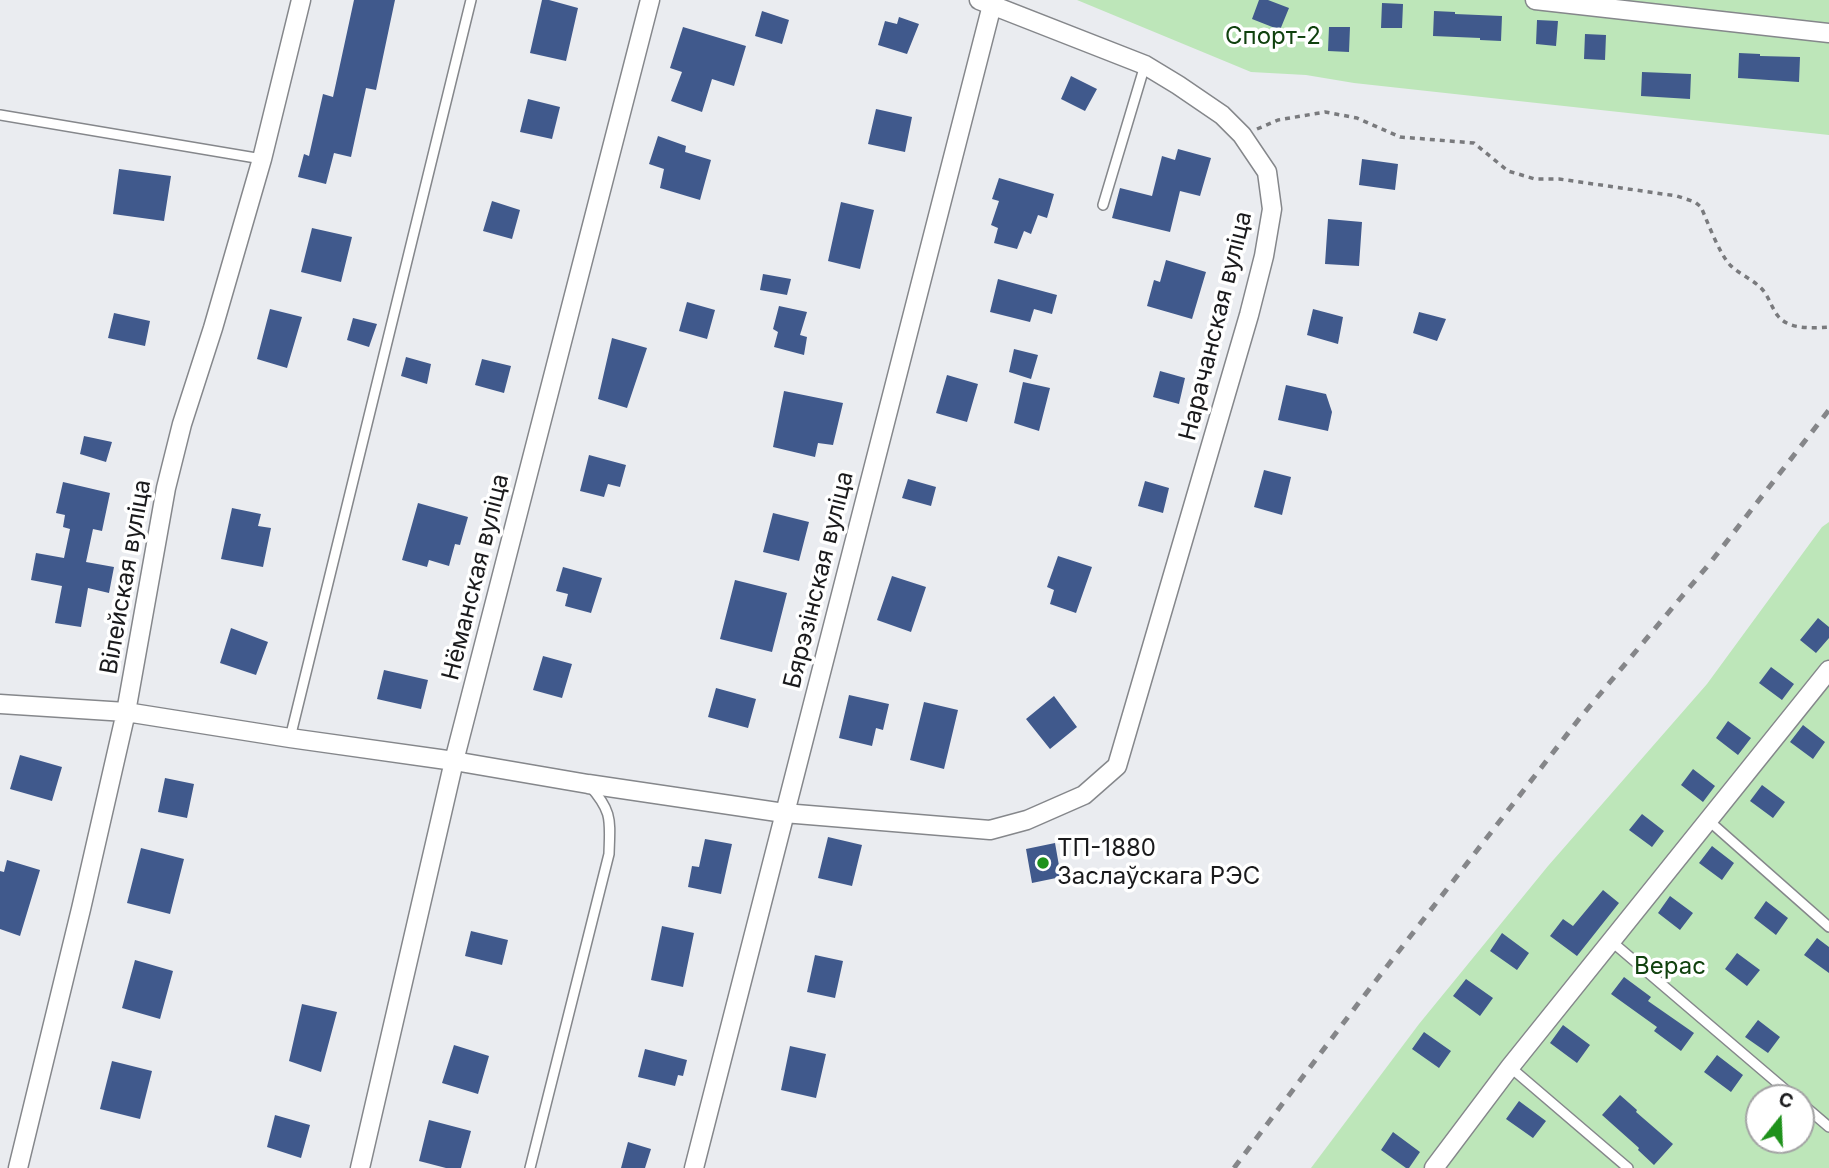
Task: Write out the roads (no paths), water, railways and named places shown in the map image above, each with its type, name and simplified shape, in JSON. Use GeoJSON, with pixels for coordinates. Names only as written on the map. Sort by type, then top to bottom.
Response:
{"type":"FeatureCollection","features":[{"type":"Feature","properties":{"kind":"street","name":"Вілейская вуліца"},"geometry":{"type":"LineString","coordinates":[[18,1168],[126,712],[166,488],[178,437],[262,159],[300,0]]}},
{"type":"Feature","properties":{"kind":"street","name":"Нёманская вуліца"},"geometry":{"type":"LineString","coordinates":[[360,1168],[454,761],[650,0]]}},
{"type":"Feature","properties":{"kind":"street"},"geometry":{"type":"LineString","coordinates":[[1535,0],[1829,33]]}},
{"type":"Feature","properties":{"kind":"street","name":"Нарачанская вуліца"},"geometry":{"type":"LineString","coordinates":[[784,813],[990,830],[1027,820],[1084,795],[1117,766],[1243,337],[1264,256],[1272,209],[1267,172],[1242,135],[1222,115],[1145,65],[986,2]]}},
{"type":"Feature","properties":{"kind":"street","name":"Бярэзінская вуліца"},"geometry":{"type":"LineString","coordinates":[[694,1168],[986,2]]}},
{"type":"Feature","properties":{"kind":"street"},"geometry":{"type":"LineString","coordinates":[[1434,1168],[1510,1067],[1829,670]]}},
{"type":"Feature","properties":{"kind":"street"},"geometry":{"type":"LineString","coordinates":[[0,704],[126,712],[784,813]]}},
{"type":"Feature","properties":{"kind":"lane"},"geometry":{"type":"LineString","coordinates":[[290,738],[471,0]]}},
{"type":"Feature","properties":{"kind":"lane"},"geometry":{"type":"LineString","coordinates":[[1103,205],[1145,65]]}},
{"type":"Feature","properties":{"kind":"lane"},"geometry":{"type":"LineString","coordinates":[[0,114],[262,159]]}},
{"type":"Feature","properties":{"kind":"lane"},"geometry":{"type":"LineString","coordinates":[[530,1168],[609,854],[610,816],[603,800],[587,784]]}},
{"type":"Feature","properties":{"kind":"lane"},"geometry":{"type":"LineString","coordinates":[[1708,820],[1829,927]]}},
{"type":"Feature","properties":{"kind":"lane"},"geometry":{"type":"LineString","coordinates":[[1611,940],[1780,1084]]}},
{"type":"Feature","properties":{"kind":"lane"},"geometry":{"type":"LineString","coordinates":[[1510,1067],[1628,1168]]}},
{"type":"Feature","properties":{"kind":"lane"},"geometry":{"type":"LineString","coordinates":[[1815,1115],[1829,1127]]}},
{"type":"Feature","properties":{"kind":"railway"},"geometry":{"type":"LineString","coordinates":[[1234,1168],[1579,719],[1710,563],[1829,410]]}},
{"type":"Feature","properties":{"kind":"place","name":"ТП-1880 Заслаўскага РЭС"},"geometry":{"type":"Point","coordinates":[1043,863]}},
{"type":"Feature","properties":{"kind":"park label","name":"Спорт-2"},"geometry":{"type":"Point","coordinates":[1273,37]}},
{"type":"Feature","properties":{"kind":"park label","name":"Верас"},"geometry":{"type":"Point","coordinates":[1670,967]}}]}
